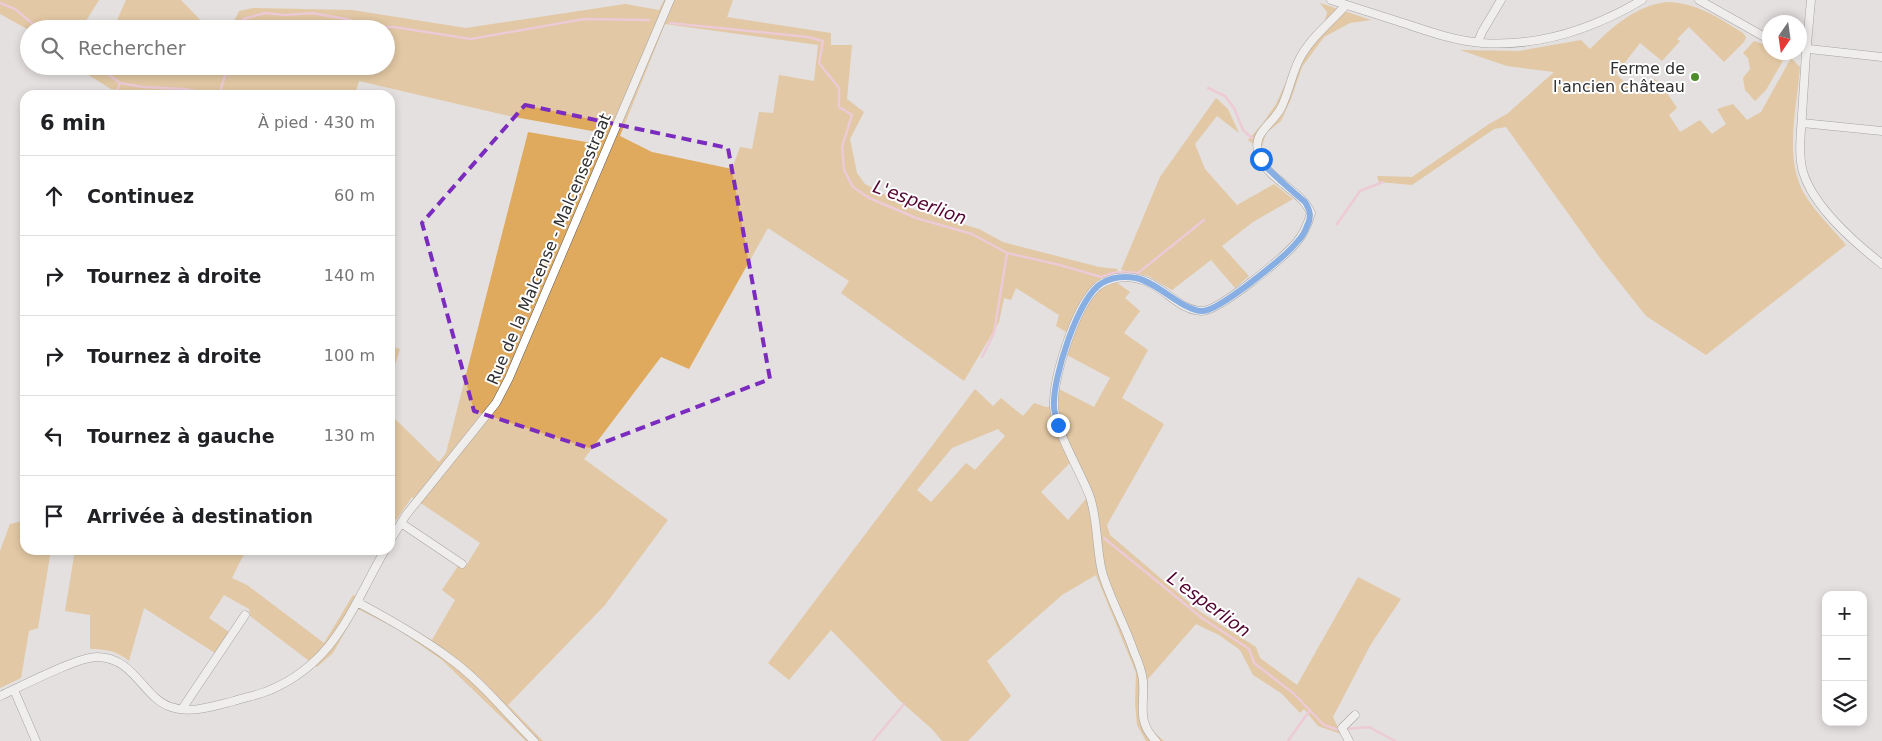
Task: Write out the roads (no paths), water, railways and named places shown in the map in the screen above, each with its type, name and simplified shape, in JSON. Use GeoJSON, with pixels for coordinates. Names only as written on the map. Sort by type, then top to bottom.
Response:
{"type":"FeatureCollection","features":[{"type":"Feature","properties":{"kind":"street","name":"Rue de la Malcense - Malcensestraat"},"geometry":{"type":"LineString","coordinates":[[395,533],[406,515],[496,403],[510,378],[670,0]]}},
{"type":"Feature","properties":{"kind":"street"},"geometry":{"type":"LineString","coordinates":[[1331,0],[1449,37],[1478,42],[1525,43],[1575,32],[1618,14],[1642,0]]}},
{"type":"Feature","properties":{"kind":"street"},"geometry":{"type":"LineString","coordinates":[[1478,42],[1501,0]]}},
{"type":"Feature","properties":{"kind":"street"},"geometry":{"type":"LineString","coordinates":[[1699,0],[1762,35]]}},
{"type":"Feature","properties":{"kind":"street"},"geometry":{"type":"LineString","coordinates":[[1807,24],[1811,0]]}},
{"type":"Feature","properties":{"kind":"street"},"geometry":{"type":"LineString","coordinates":[[1156,741],[1144,724],[1140,670],[1102,570],[1090,498],[1055,415],[1058,372],[1083,304],[1102,283],[1122,277],[1135,278],[1156,286],[1193,310],[1204,311],[1236,293],[1282,257],[1297,242],[1308,225],[1311,214],[1305,202],[1267,168],[1257,149],[1257,140],[1282,107],[1300,58],[1346,5]]}},
{"type":"Feature","properties":{"kind":"street"},"geometry":{"type":"LineString","coordinates":[[1807,48],[1882,57]]}},
{"type":"Feature","properties":{"kind":"street"},"geometry":{"type":"LineString","coordinates":[[1803,60],[1800,152],[1803,172],[1815,196],[1841,228],[1853,241],[1882,264]]}},
{"type":"Feature","properties":{"kind":"street"},"geometry":{"type":"LineString","coordinates":[[1802,123],[1882,132]]}},
{"type":"Feature","properties":{"kind":"street"},"geometry":{"type":"LineString","coordinates":[[401,523],[462,564]]}},
{"type":"Feature","properties":{"kind":"street"},"geometry":{"type":"LineString","coordinates":[[0,696],[79,660],[98,657],[113,660],[125,666],[162,703],[171,708],[208,708],[269,690],[289,681],[306,669],[335,639],[357,602],[380,555]]}},
{"type":"Feature","properties":{"kind":"street"},"geometry":{"type":"LineString","coordinates":[[357,602],[415,635],[450,659],[534,741]]}},
{"type":"Feature","properties":{"kind":"street"},"geometry":{"type":"LineString","coordinates":[[182,709],[245,615]]}},
{"type":"Feature","properties":{"kind":"street"},"geometry":{"type":"LineString","coordinates":[[14,690],[36,741]]}},
{"type":"Feature","properties":{"kind":"street"},"geometry":{"type":"LineString","coordinates":[[1348,741],[1342,728],[1355,715]]}},
{"type":"Feature","properties":{"kind":"waterway","name":"L'esperlion"},"geometry":{"type":"LineString","coordinates":[[0,3],[15,9],[28,20]]}},
{"type":"Feature","properties":{"kind":"waterway","name":"L'esperlion"},"geometry":{"type":"LineString","coordinates":[[243,20],[265,13],[285,15],[312,13],[349,20]]}},
{"type":"Feature","properties":{"kind":"waterway","name":"L'esperlion"},"geometry":{"type":"LineString","coordinates":[[395,27],[471,39],[584,19],[649,20]]}},
{"type":"Feature","properties":{"kind":"waterway","name":"L'esperlion"},"geometry":{"type":"LineString","coordinates":[[670,23],[808,37],[823,41],[819,63],[839,88],[839,107],[852,115],[842,147],[844,170],[853,187],[869,198],[916,218],[972,234],[1007,253],[994,333],[982,357]]}},
{"type":"Feature","properties":{"kind":"waterway","name":"L'esperlion"},"geometry":{"type":"LineString","coordinates":[[109,75],[120,83],[143,87],[190,90]]}},
{"type":"Feature","properties":{"kind":"waterway","name":"L'esperlion"},"geometry":{"type":"LineString","coordinates":[[221,90],[225,75]]}},
{"type":"Feature","properties":{"kind":"waterway"},"geometry":{"type":"LineString","coordinates":[[118,90],[120,83]]}},
{"type":"Feature","properties":{"kind":"waterway"},"geometry":{"type":"LineString","coordinates":[[1208,88],[1225,96],[1234,108],[1243,130],[1252,138]]}},
{"type":"Feature","properties":{"kind":"waterway"},"geometry":{"type":"LineString","coordinates":[[1337,224],[1360,191],[1383,182]]}},
{"type":"Feature","properties":{"kind":"waterway"},"geometry":{"type":"LineString","coordinates":[[1007,253],[1101,277],[1113,273],[1138,273],[1204,220]]}},
{"type":"Feature","properties":{"kind":"waterway","name":"L'esperlion"},"geometry":{"type":"LineString","coordinates":[[1104,538],[1202,618],[1249,649],[1254,663],[1293,693],[1324,725],[1339,730]]}},
{"type":"Feature","properties":{"kind":"waterway"},"geometry":{"type":"LineString","coordinates":[[873,741],[904,704]]}},
{"type":"Feature","properties":{"kind":"waterway"},"geometry":{"type":"LineString","coordinates":[[1288,741],[1310,710]]}},
{"type":"Feature","properties":{"kind":"waterway","name":"L'esperlion"},"geometry":{"type":"LineString","coordinates":[[1346,729],[1369,727],[1395,741]]}},
{"type":"Feature","properties":{"kind":"place","name":"Ferme de l'ancien château"},"geometry":{"type":"Point","coordinates":[1695,77]}}]}
